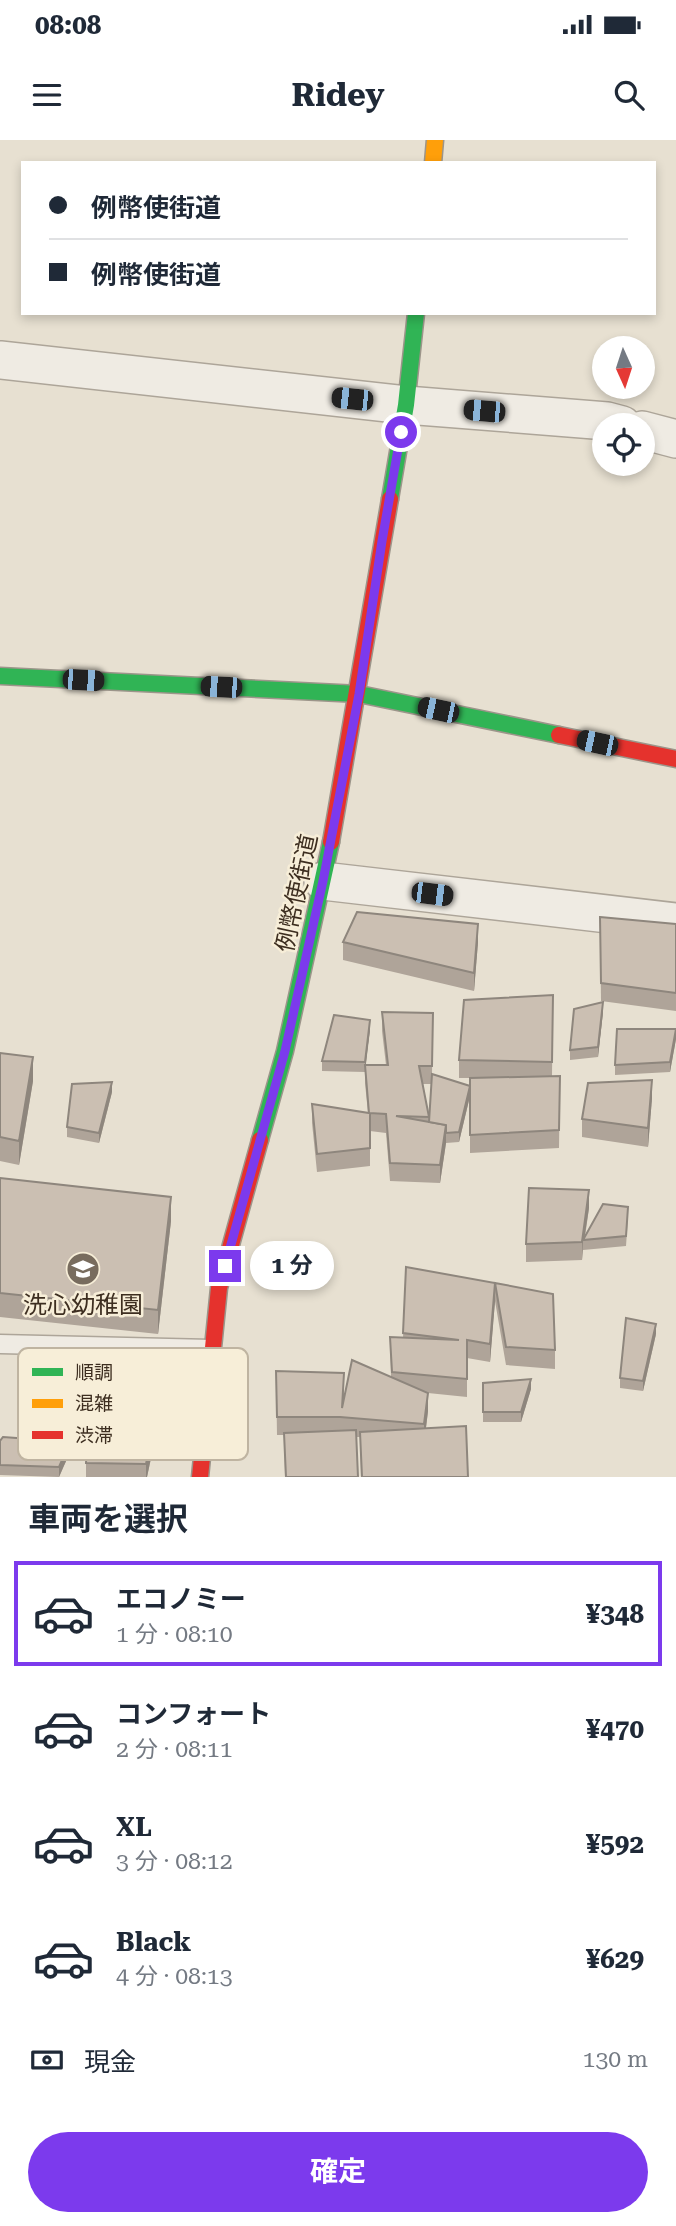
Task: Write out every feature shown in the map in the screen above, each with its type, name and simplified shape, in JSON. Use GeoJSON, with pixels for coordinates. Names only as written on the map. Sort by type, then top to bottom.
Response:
{"type":"FeatureCollection","features":[{"type":"Feature","properties":{"kind":"street"},"geometry":{"type":"LineString","coordinates":[[433,161],[435,140]]}},
{"type":"Feature","properties":{"kind":"street","name":"例幣使街道"},"geometry":{"type":"LineString","coordinates":[[211,1348],[219,1288],[285,1051],[323,881],[359,694],[406,405],[416,315]]}},
{"type":"Feature","properties":{"kind":"street"},"geometry":{"type":"LineString","coordinates":[[0,360],[406,405],[592,420]]}},
{"type":"Feature","properties":{"kind":"street"},"geometry":{"type":"LineString","coordinates":[[655,433],[676,439]]}},
{"type":"Feature","properties":{"kind":"street"},"geometry":{"type":"LineString","coordinates":[[0,676],[359,694],[676,759]]}},
{"type":"Feature","properties":{"kind":"street"},"geometry":{"type":"LineString","coordinates":[[323,881],[676,922]]}},
{"type":"Feature","properties":{"kind":"lane"},"geometry":{"type":"LineString","coordinates":[[0,1344],[169,1348]]}},
{"type":"Feature","properties":{"kind":"building"},"geometry":{"type":"Polygon","coordinates":[[[357,912],[478,924],[474,973],[343,942],[357,912]]]}},
{"type":"Feature","properties":{"kind":"building"},"geometry":{"type":"Polygon","coordinates":[[[600,917],[676,924],[676,993],[601,983],[600,917]]]}},
{"type":"Feature","properties":{"kind":"building"},"geometry":{"type":"Polygon","coordinates":[[[553,995],[552,1062],[459,1060],[464,1000],[553,995]]]}},
{"type":"Feature","properties":{"kind":"building"},"geometry":{"type":"Polygon","coordinates":[[[603,1002],[598,1047],[570,1050],[574,1009],[603,1002]]]}},
{"type":"Feature","properties":{"kind":"building"},"geometry":{"type":"Polygon","coordinates":[[[382,1012],[433,1013],[432,1066],[419,1066],[429,1117],[396,1116],[446,1125],[440,1165],[390,1163],[386,1114],[370,1113],[370,1148],[317,1154],[312,1104],[369,1113],[365,1065],[388,1065],[382,1012]]]}},
{"type":"Feature","properties":{"kind":"building"},"geometry":{"type":"Polygon","coordinates":[[[334,1015],[370,1020],[365,1062],[322,1061],[334,1015]]]}},
{"type":"Feature","properties":{"kind":"building"},"geometry":{"type":"Polygon","coordinates":[[[617,1029],[676,1029],[670,1062],[615,1065],[617,1029]]]}},
{"type":"Feature","properties":{"kind":"building"},"geometry":{"type":"Polygon","coordinates":[[[0,1053],[33,1057],[19,1141],[0,1137],[0,1053]]]}},
{"type":"Feature","properties":{"kind":"building"},"geometry":{"type":"Polygon","coordinates":[[[432,1074],[470,1086],[459,1132],[446,1133],[446,1125],[429,1122],[432,1074]]]}},
{"type":"Feature","properties":{"kind":"building"},"geometry":{"type":"Polygon","coordinates":[[[560,1076],[559,1130],[470,1135],[470,1078],[560,1076]]]}},
{"type":"Feature","properties":{"kind":"building"},"geometry":{"type":"Polygon","coordinates":[[[652,1080],[648,1128],[582,1119],[588,1083],[652,1080]]]}},
{"type":"Feature","properties":{"kind":"building"},"geometry":{"type":"Polygon","coordinates":[[[112,1082],[99,1133],[67,1127],[72,1084],[112,1082]]]}},
{"type":"Feature","properties":{"kind":"building","name":"洗心幼稚園"},"geometry":{"type":"Polygon","coordinates":[[[0,1178],[171,1197],[158,1310],[0,1293],[0,1178]]]}},
{"type":"Feature","properties":{"kind":"building"},"geometry":{"type":"Polygon","coordinates":[[[529,1188],[589,1190],[582,1242],[526,1244],[529,1188]]]}},
{"type":"Feature","properties":{"kind":"building"},"geometry":{"type":"Polygon","coordinates":[[[603,1204],[628,1207],[626,1236],[583,1240],[603,1204]]]}},
{"type":"Feature","properties":{"kind":"building"},"geometry":{"type":"Polygon","coordinates":[[[406,1267],[495,1283],[490,1344],[467,1340],[467,1379],[392,1372],[390,1337],[459,1340],[403,1333],[406,1267]]]}},
{"type":"Feature","properties":{"kind":"building"},"geometry":{"type":"Polygon","coordinates":[[[495,1283],[553,1294],[555,1350],[506,1347],[495,1283]]]}},
{"type":"Feature","properties":{"kind":"building"},"geometry":{"type":"Polygon","coordinates":[[[626,1318],[656,1324],[643,1381],[620,1378],[626,1318]]]}},
{"type":"Feature","properties":{"kind":"building"},"geometry":{"type":"Polygon","coordinates":[[[352,1360],[428,1393],[424,1424],[340,1417],[277,1417],[276,1371],[344,1373],[342,1408],[352,1360]]]}},
{"type":"Feature","properties":{"kind":"building"},"geometry":{"type":"Polygon","coordinates":[[[531,1379],[521,1412],[483,1412],[483,1383],[531,1379]]]}},
{"type":"Feature","properties":{"kind":"building"},"geometry":{"type":"Polygon","coordinates":[[[466,1426],[468,1477],[362,1477],[360,1432],[466,1426]]]}},
{"type":"Feature","properties":{"kind":"building"},"geometry":{"type":"Polygon","coordinates":[[[356,1430],[358,1477],[286,1477],[284,1433],[356,1430]]]}},
{"type":"Feature","properties":{"kind":"building"},"geometry":{"type":"Polygon","coordinates":[[[3,1437],[18,1438],[18,1460],[62,1460],[59,1467],[0,1465],[0,1441],[3,1437]]]}},
{"type":"Feature","properties":{"kind":"building"},"geometry":{"type":"Polygon","coordinates":[[[86,1460],[147,1460],[146,1464],[86,1463],[86,1460]]]}},
{"type":"Feature","properties":{"kind":"traffic: fast"},"geometry":{"type":"LineString","coordinates":[[390,499],[406,405],[416,315]]}},
{"type":"Feature","properties":{"kind":"traffic: fast"},"geometry":{"type":"LineString","coordinates":[[0,676],[359,694],[559,735]]}},
{"type":"Feature","properties":{"kind":"traffic: fast"},"geometry":{"type":"LineString","coordinates":[[260,1140],[285,1051],[331,842]]}},
{"type":"Feature","properties":{"kind":"traffic: slow"},"geometry":{"type":"LineString","coordinates":[[433,161],[435,140]]}},
{"type":"Feature","properties":{"kind":"traffic: jam"},"geometry":{"type":"LineString","coordinates":[[331,842],[390,499]]}},
{"type":"Feature","properties":{"kind":"traffic: jam"},"geometry":{"type":"LineString","coordinates":[[559,735],[676,759]]}},
{"type":"Feature","properties":{"kind":"traffic: jam"},"geometry":{"type":"LineString","coordinates":[[213,1348],[219,1288],[260,1140]]}},
{"type":"Feature","properties":{"kind":"traffic: jam"},"geometry":{"type":"LineString","coordinates":[[200,1477],[202,1460]]}},
{"type":"Feature","properties":{"kind":"place","name":"洗心幼稚園"},"geometry":{"type":"Point","coordinates":[83,1269]}},
{"type":"Feature","properties":{"kind":"route"},"geometry":{"type":"LineString","coordinates":[[225,1266],[285,1051],[323,881],[359,694],[401,432]]}}]}
